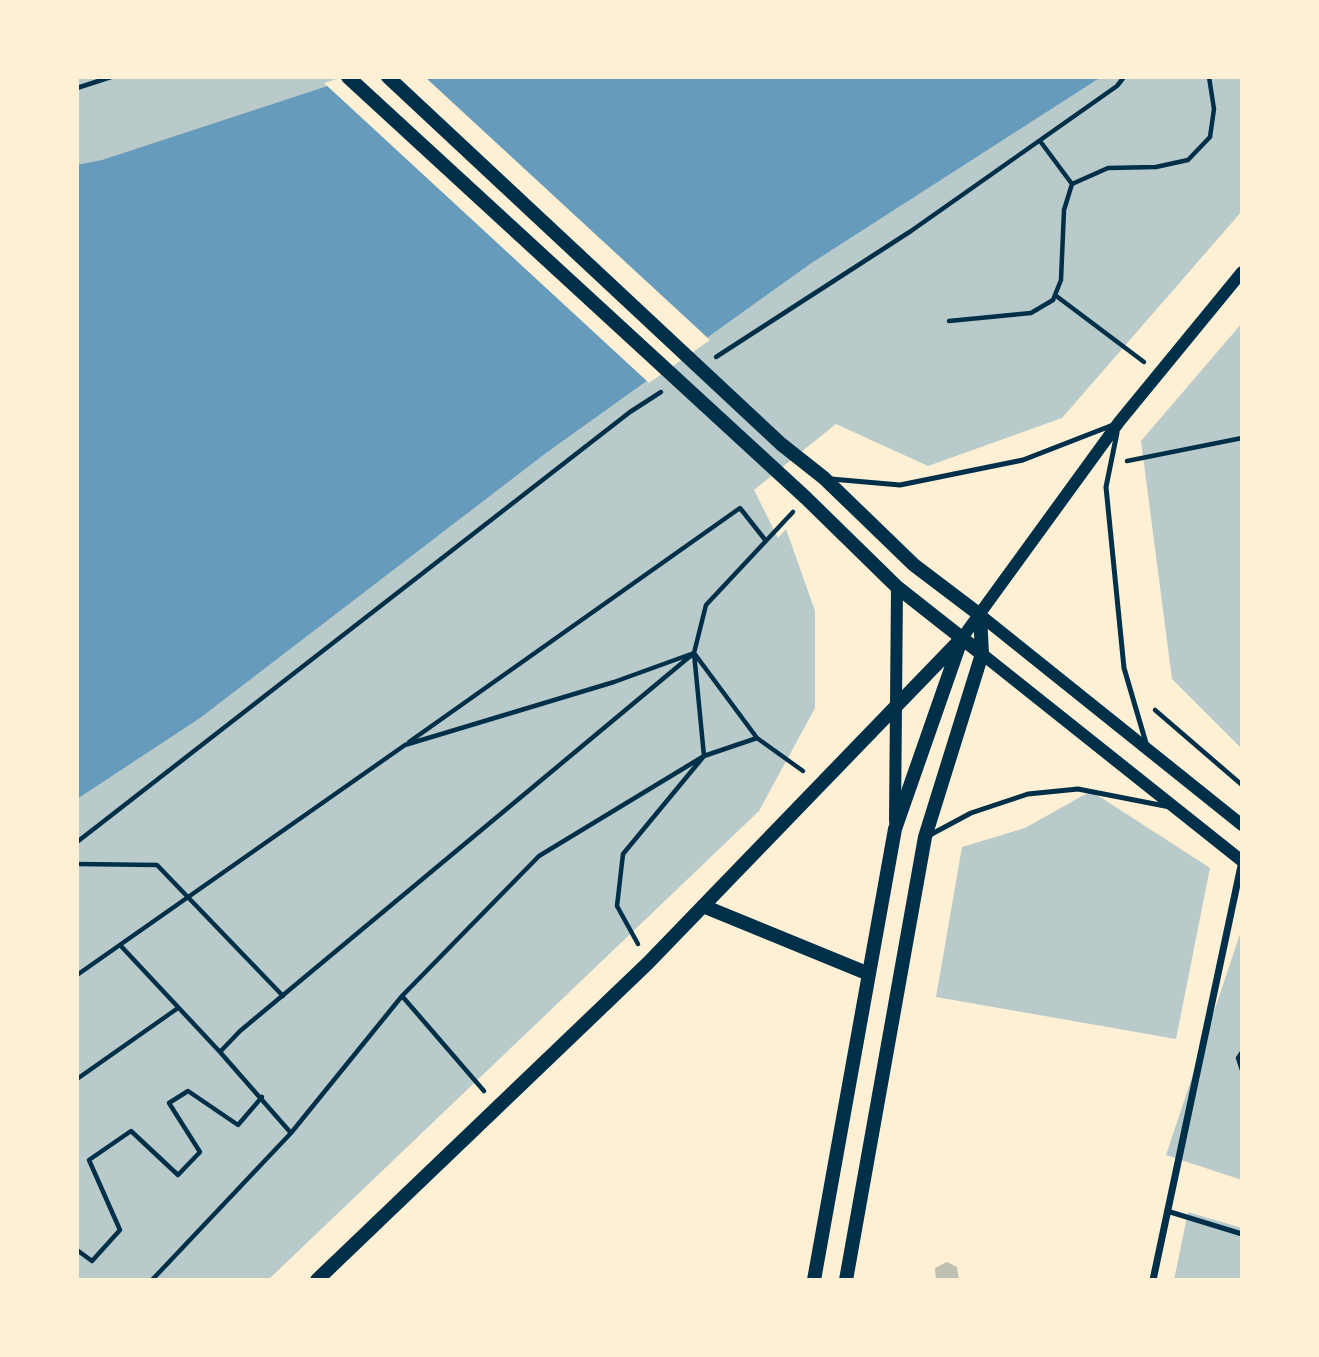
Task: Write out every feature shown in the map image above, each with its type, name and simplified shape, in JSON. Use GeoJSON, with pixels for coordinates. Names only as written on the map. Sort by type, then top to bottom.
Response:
{"type":"FeatureCollection","features":[{"type":"Feature","properties":{"kind":"main road"},"geometry":{"type":"LineString","coordinates":[[348,77],[806,498],[897,587],[982,654]]}},
{"type":"Feature","properties":{"kind":"main road"},"geometry":{"type":"LineString","coordinates":[[388,77],[781,444],[824,478],[914,565],[980,615],[982,654],[925,837],[846,1280]]}},
{"type":"Feature","properties":{"kind":"main road"},"geometry":{"type":"LineString","coordinates":[[317,1280],[648,963],[962,638]]}},
{"type":"Feature","properties":{"kind":"main road"},"geometry":{"type":"LineString","coordinates":[[814,1280],[895,829],[962,638]]}},
{"type":"Feature","properties":{"kind":"main road"},"geometry":{"type":"LineString","coordinates":[[703,906],[869,974]]}},
{"type":"Feature","properties":{"kind":"street"},"geometry":{"type":"LineString","coordinates":[[962,638],[1119,422],[1242,272]]}},
{"type":"Feature","properties":{"kind":"street"},"geometry":{"type":"LineString","coordinates":[[895,829],[897,587]]}},
{"type":"Feature","properties":{"kind":"street"},"geometry":{"type":"LineString","coordinates":[[980,615],[1242,825]]}},
{"type":"Feature","properties":{"kind":"street"},"geometry":{"type":"LineString","coordinates":[[982,654],[1242,861],[1153,1280]]}},
{"type":"Feature","properties":{"kind":"lane"},"geometry":{"type":"LineString","coordinates":[[824,478],[900,485],[1023,460],[1119,422]]}},
{"type":"Feature","properties":{"kind":"lane"},"geometry":{"type":"LineString","coordinates":[[1119,422],[1106,487],[1124,668],[1148,750]]}},
{"type":"Feature","properties":{"kind":"lane"},"geometry":{"type":"LineString","coordinates":[[925,837],[971,813],[1028,794],[1078,789],[1175,808]]}},
{"type":"Feature","properties":{"kind":"lane"},"geometry":{"type":"LineString","coordinates":[[1167,1211],[1242,1234]]}},
{"type":"Feature","properties":{"kind":"path"},"geometry":{"type":"LineString","coordinates":[[77,88],[111,77]]}},
{"type":"Feature","properties":{"kind":"path"},"geometry":{"type":"LineString","coordinates":[[712,359],[911,232],[1116,86],[1124,77]]}},
{"type":"Feature","properties":{"kind":"path"},"geometry":{"type":"LineString","coordinates":[[949,321],[1031,313],[1053,300],[1061,280],[1064,210],[1072,184],[1108,168],[1156,167],[1188,160],[1210,137],[1214,109],[1209,77]]}},
{"type":"Feature","properties":{"kind":"path"},"geometry":{"type":"LineString","coordinates":[[1040,141],[1072,184]]}},
{"type":"Feature","properties":{"kind":"path"},"geometry":{"type":"LineString","coordinates":[[1055,295],[1159,374]]}},
{"type":"Feature","properties":{"kind":"path"},"geometry":{"type":"LineString","coordinates":[[77,842],[630,412],[665,390]]}},
{"type":"Feature","properties":{"kind":"path"},"geometry":{"type":"LineString","coordinates":[[1119,463],[1242,438]]}},
{"type":"Feature","properties":{"kind":"path"},"geometry":{"type":"LineString","coordinates":[[648,963],[617,906],[622,854],[704,756],[694,653],[706,605],[806,498]]}},
{"type":"Feature","properties":{"kind":"path"},"geometry":{"type":"LineString","coordinates":[[77,975],[740,508],[766,541]]}},
{"type":"Feature","properties":{"kind":"path"},"geometry":{"type":"LineString","coordinates":[[694,653],[757,738],[821,783]]}},
{"type":"Feature","properties":{"kind":"path"},"geometry":{"type":"LineString","coordinates":[[405,744],[614,682],[694,653]]}},
{"type":"Feature","properties":{"kind":"path"},"geometry":{"type":"LineString","coordinates":[[220,1052],[283,996],[694,653]]}},
{"type":"Feature","properties":{"kind":"path"},"geometry":{"type":"LineString","coordinates":[[1153,708],[1242,785]]}},
{"type":"Feature","properties":{"kind":"path"},"geometry":{"type":"LineString","coordinates":[[152,1280],[291,1133],[402,996],[539,856],[704,756],[757,738]]}},
{"type":"Feature","properties":{"kind":"path"},"geometry":{"type":"LineString","coordinates":[[77,864],[157,865],[283,996]]}},
{"type":"Feature","properties":{"kind":"path"},"geometry":{"type":"LineString","coordinates":[[120,945],[262,1097],[291,1133]]}},
{"type":"Feature","properties":{"kind":"path"},"geometry":{"type":"LineString","coordinates":[[402,996],[498,1107]]}},
{"type":"Feature","properties":{"kind":"path"},"geometry":{"type":"LineString","coordinates":[[77,1079],[178,1008]]}},
{"type":"Feature","properties":{"kind":"path"},"geometry":{"type":"LineString","coordinates":[[1242,1052],[1238,1058],[1242,1070]]}},
{"type":"Feature","properties":{"kind":"path"},"geometry":{"type":"LineString","coordinates":[[77,1250],[92,1261],[120,1230],[89,1160],[131,1131],[178,1175],[200,1152],[169,1103],[188,1091],[238,1125],[262,1097]]}},
{"type":"Feature","properties":{"kind":"shaded area"},"geometry":{"type":"Polygon","coordinates":[[[77,77],[1242,77],[1242,211],[1062,418],[928,466],[836,424],[754,490],[778,538],[786,529],[815,611],[815,708],[759,811],[268,1280],[77,1280],[77,77]]]}},
{"type":"Feature","properties":{"kind":"shaded area"},"geometry":{"type":"Polygon","coordinates":[[[1242,323],[1242,749],[1172,679],[1141,441],[1242,323]]]}},
{"type":"Feature","properties":{"kind":"shaded area"},"geometry":{"type":"Polygon","coordinates":[[[1091,791],[1210,868],[1176,1039],[936,997],[962,847],[1025,828],[1091,791]]]}},
{"type":"Feature","properties":{"kind":"shaded area"},"geometry":{"type":"Polygon","coordinates":[[[1242,928],[1242,1180],[1166,1155],[1242,928]]]}},
{"type":"Feature","properties":{"kind":"shaded area"},"geometry":{"type":"Polygon","coordinates":[[[1188,1212],[1242,1228],[1242,1280],[1174,1280],[1188,1212]]]}},
{"type":"Feature","properties":{"kind":"water"},"geometry":{"type":"Polygon","coordinates":[[[355,77],[1101,77],[810,264],[546,453],[200,718],[77,799],[77,165],[102,160],[355,77]]]}},
{"type":"Feature","properties":{"kind":"pier"},"geometry":{"type":"Polygon","coordinates":[[[343,77],[425,77],[710,340],[649,383],[324,83],[343,77]]]}},
{"type":"Feature","properties":{"kind":"building"},"geometry":{"type":"Polygon","coordinates":[[[947,1262],[957,1267],[959,1280],[936,1280],[935,1268],[947,1262]]]}}]}
